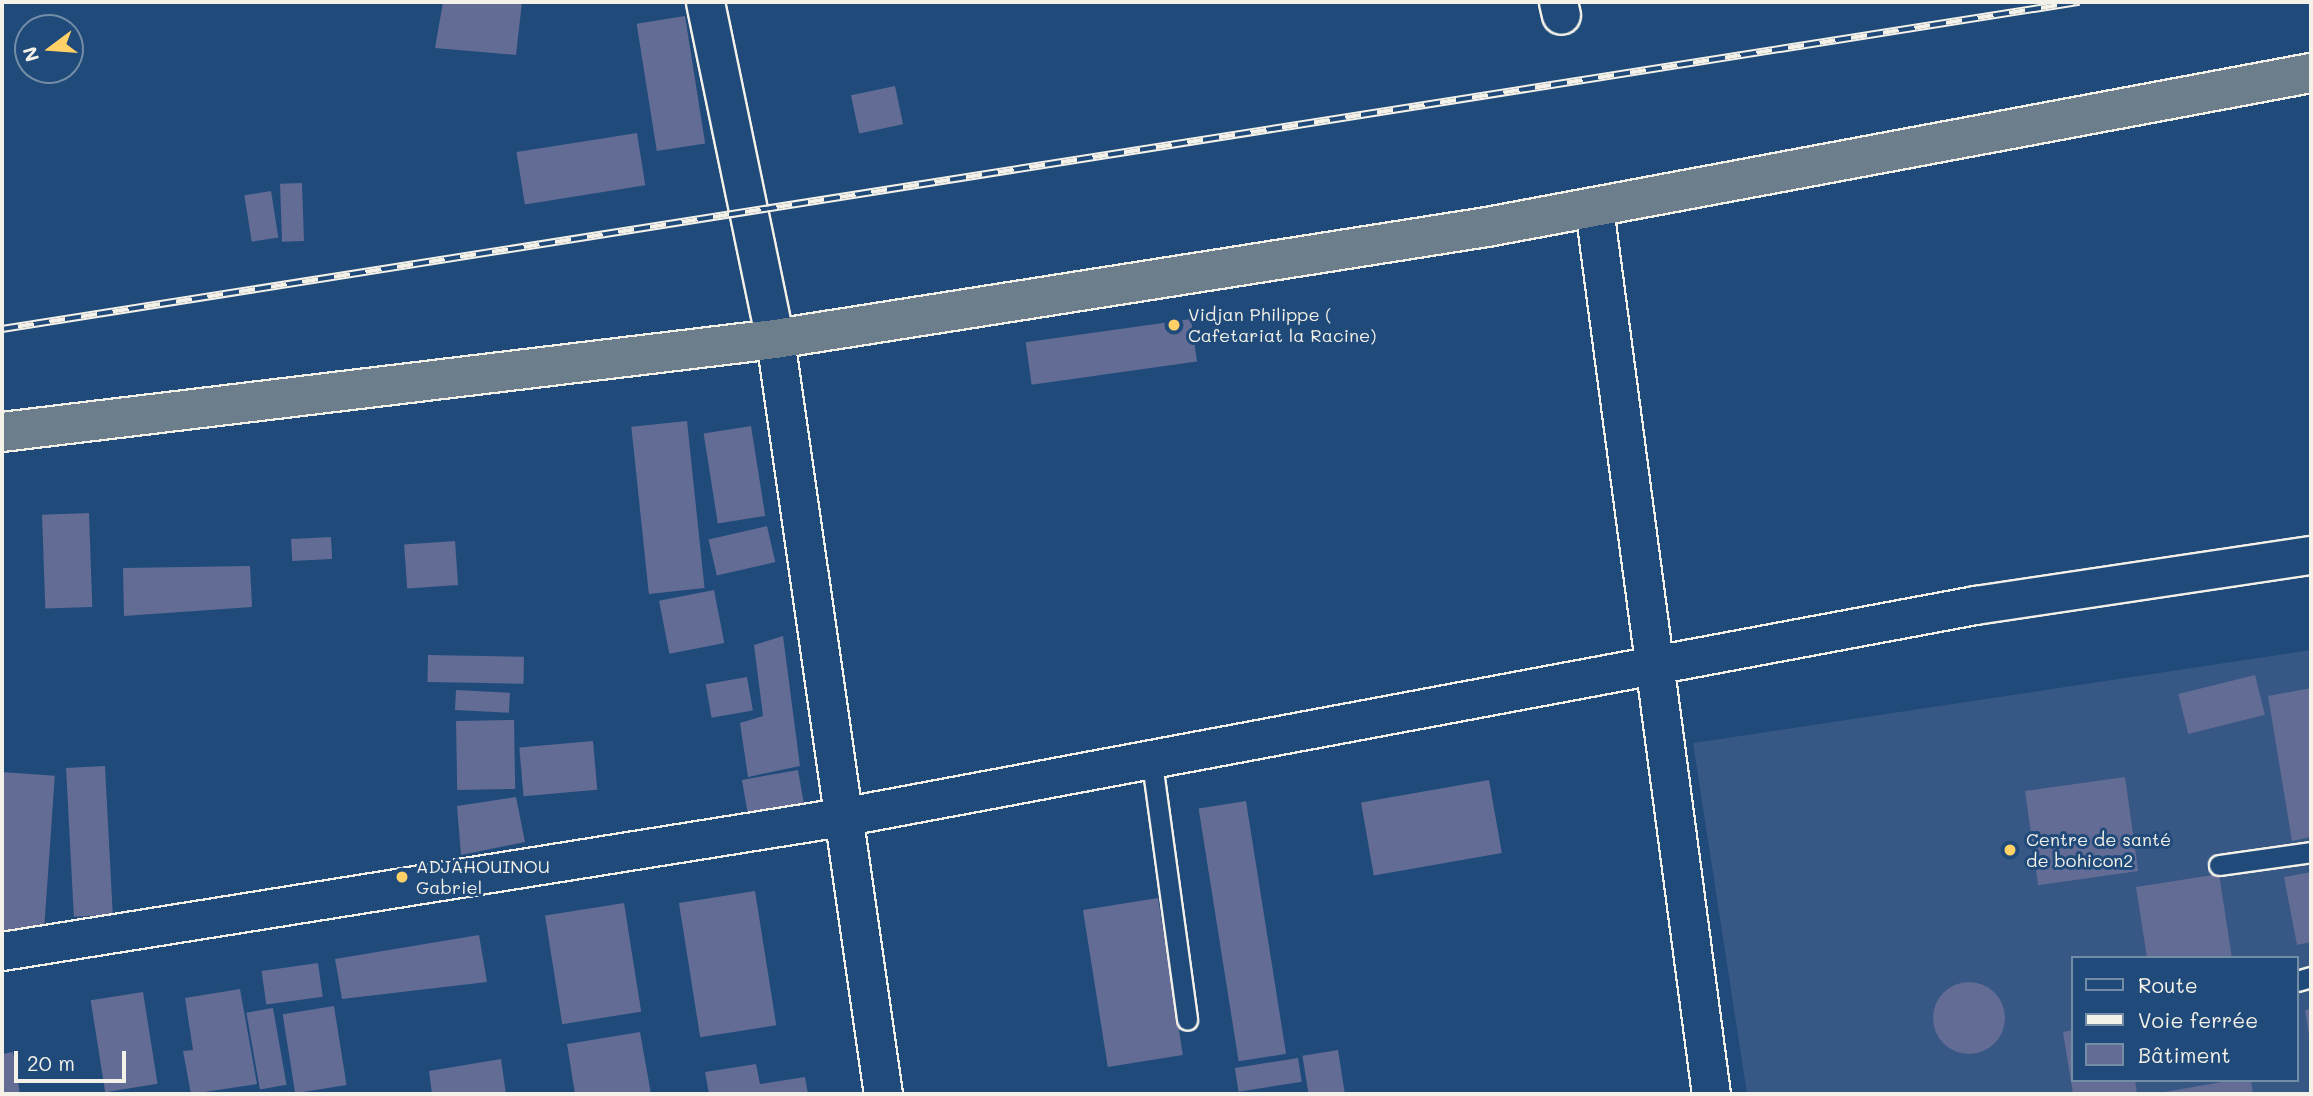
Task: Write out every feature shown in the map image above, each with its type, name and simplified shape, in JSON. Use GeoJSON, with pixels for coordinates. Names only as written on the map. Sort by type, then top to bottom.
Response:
{"type":"FeatureCollection","features":[{"type":"Feature","properties":{"kind":"highway"},"geometry":{"type":"LineString","coordinates":[[2,432],[775,339],[1594,208],[2311,74]]}},
{"type":"Feature","properties":{"kind":"street"},"geometry":{"type":"LineString","coordinates":[[705,2],[775,339],[841,817],[883,1094]]}},
{"type":"Feature","properties":{"kind":"street"},"geometry":{"type":"LineString","coordinates":[[1594,208],[1711,1094]]}},
{"type":"Feature","properties":{"kind":"street"},"geometry":{"type":"LineString","coordinates":[[2,951],[841,817],[1152,763],[1656,664],[1975,605],[2311,555]]}},
{"type":"Feature","properties":{"kind":"lane"},"geometry":{"type":"LineString","coordinates":[[1152,763],[1187,1020]]}},
{"type":"Feature","properties":{"kind":"lane"},"geometry":{"type":"LineString","coordinates":[[2219,865],[2311,852]]}},
{"type":"Feature","properties":{"kind":"shaded area","name":"Centre de santé de bohicon2"},"geometry":{"type":"Polygon","coordinates":[[[2311,650],[2311,1094],[1747,1094],[1693,743],[2311,650]]]}},
{"type":"Feature","properties":{"kind":"building"},"geometry":{"type":"Polygon","coordinates":[[[443,2],[522,2],[516,55],[435,48],[443,2]]]}},
{"type":"Feature","properties":{"kind":"building"},"geometry":{"type":"Polygon","coordinates":[[[685,16],[705,143],[657,151],[637,24],[685,16]]]}},
{"type":"Feature","properties":{"kind":"building"},"geometry":{"type":"Polygon","coordinates":[[[895,86],[903,124],[859,134],[851,95],[895,86]]]}},
{"type":"Feature","properties":{"kind":"building"},"geometry":{"type":"Polygon","coordinates":[[[637,133],[645,185],[525,204],[517,152],[637,133]]]}},
{"type":"Feature","properties":{"kind":"building"},"geometry":{"type":"Polygon","coordinates":[[[302,183],[304,241],[282,242],[280,184],[302,183]]]}},
{"type":"Feature","properties":{"kind":"building"},"geometry":{"type":"Polygon","coordinates":[[[271,191],[278,237],[252,242],[244,195],[271,191]]]}},
{"type":"Feature","properties":{"kind":"building"},"geometry":{"type":"Polygon","coordinates":[[[1191,319],[1197,362],[1032,385],[1026,342],[1191,319]]]}},
{"type":"Feature","properties":{"kind":"building"},"geometry":{"type":"Polygon","coordinates":[[[687,421],[705,588],[649,594],[631,427],[687,421]]]}},
{"type":"Feature","properties":{"kind":"building"},"geometry":{"type":"Polygon","coordinates":[[[751,426],[765,516],[718,523],[704,434],[751,426]]]}},
{"type":"Feature","properties":{"kind":"building"},"geometry":{"type":"Polygon","coordinates":[[[89,513],[92,607],[45,609],[42,515],[89,513]]]}},
{"type":"Feature","properties":{"kind":"building"},"geometry":{"type":"Polygon","coordinates":[[[767,526],[775,562],[717,576],[709,539],[767,526]]]}},
{"type":"Feature","properties":{"kind":"building"},"geometry":{"type":"Polygon","coordinates":[[[331,537],[332,559],[292,561],[291,539],[331,537]]]}},
{"type":"Feature","properties":{"kind":"building"},"geometry":{"type":"Polygon","coordinates":[[[455,541],[458,585],[407,588],[404,545],[455,541]]]}},
{"type":"Feature","properties":{"kind":"building"},"geometry":{"type":"Polygon","coordinates":[[[250,566],[252,607],[124,616],[123,568],[250,566]]]}},
{"type":"Feature","properties":{"kind":"building"},"geometry":{"type":"Polygon","coordinates":[[[714,590],[724,643],[669,654],[659,601],[714,590]]]}},
{"type":"Feature","properties":{"kind":"building"},"geometry":{"type":"Polygon","coordinates":[[[783,636],[800,766],[748,777],[740,723],[763,716],[754,645],[783,636]]]}},
{"type":"Feature","properties":{"kind":"building"},"geometry":{"type":"Polygon","coordinates":[[[428,655],[524,657],[524,684],[428,682],[428,655]]]}},
{"type":"Feature","properties":{"kind":"building"},"geometry":{"type":"Polygon","coordinates":[[[2255,675],[2265,715],[2188,734],[2178,694],[2255,675]]]}},
{"type":"Feature","properties":{"kind":"building"},"geometry":{"type":"Polygon","coordinates":[[[747,677],[753,710],[712,718],[706,684],[747,677]]]}},
{"type":"Feature","properties":{"kind":"building"},"geometry":{"type":"Polygon","coordinates":[[[2311,688],[2311,837],[2292,841],[2268,696],[2311,688]]]}},
{"type":"Feature","properties":{"kind":"building"},"geometry":{"type":"Polygon","coordinates":[[[456,690],[510,693],[509,713],[455,710],[456,690]]]}},
{"type":"Feature","properties":{"kind":"building"},"geometry":{"type":"Polygon","coordinates":[[[514,720],[515,789],[457,790],[456,721],[514,720]]]}},
{"type":"Feature","properties":{"kind":"building"},"geometry":{"type":"Polygon","coordinates":[[[593,741],[597,790],[524,796],[519,747],[593,741]]]}},
{"type":"Feature","properties":{"kind":"building"},"geometry":{"type":"Polygon","coordinates":[[[105,766],[113,915],[74,917],[66,768],[105,766]]]}},
{"type":"Feature","properties":{"kind":"building"},"geometry":{"type":"Polygon","coordinates":[[[798,770],[805,808],[749,818],[742,780],[798,770]]]}},
{"type":"Feature","properties":{"kind":"building"},"geometry":{"type":"Polygon","coordinates":[[[2,772],[55,776],[44,933],[2,930],[2,772]]]}},
{"type":"Feature","properties":{"kind":"building"},"geometry":{"type":"Polygon","coordinates":[[[2125,777],[2138,871],[2038,885],[2025,791],[2125,777]]]}},
{"type":"Feature","properties":{"kind":"building"},"geometry":{"type":"Polygon","coordinates":[[[1489,780],[1502,853],[1374,875],[1361,803],[1489,780]]]}},
{"type":"Feature","properties":{"kind":"building"},"geometry":{"type":"Polygon","coordinates":[[[516,797],[525,842],[461,855],[457,806],[516,797]]]}},
{"type":"Feature","properties":{"kind":"building"},"geometry":{"type":"Polygon","coordinates":[[[1246,801],[1286,1054],[1239,1061],[1199,809],[1246,801]]]}},
{"type":"Feature","properties":{"kind":"building"},"geometry":{"type":"Polygon","coordinates":[[[2311,872],[2311,942],[2297,945],[2284,877],[2311,872]]]}},
{"type":"Feature","properties":{"kind":"building"},"geometry":{"type":"Polygon","coordinates":[[[2219,874],[2232,956],[2147,956],[2136,887],[2219,874]]]}},
{"type":"Feature","properties":{"kind":"building"},"geometry":{"type":"Polygon","coordinates":[[[755,891],[776,1025],[700,1037],[679,903],[755,891]]]}},
{"type":"Feature","properties":{"kind":"building"},"geometry":{"type":"Polygon","coordinates":[[[1158,898],[1183,1055],[1108,1067],[1083,910],[1158,898]]]}},
{"type":"Feature","properties":{"kind":"building"},"geometry":{"type":"Polygon","coordinates":[[[624,903],[641,1012],[562,1024],[545,916],[624,903]]]}},
{"type":"Feature","properties":{"kind":"building"},"geometry":{"type":"Polygon","coordinates":[[[479,935],[487,982],[342,999],[335,959],[479,935]]]}},
{"type":"Feature","properties":{"kind":"building"},"geometry":{"type":"Polygon","coordinates":[[[318,963],[323,997],[266,1005],[262,971],[318,963]]]}},
{"type":"Feature","properties":{"kind":"building"},"geometry":{"type":"Polygon","coordinates":[[[1976,982],[1995,992],[2003,1004],[2003,1032],[1995,1044],[1983,1052],[1962,1054],[1943,1044],[1935,1032],[1933,1011],[1943,992],[1955,984],[1976,982]]]}},
{"type":"Feature","properties":{"kind":"building"},"geometry":{"type":"Polygon","coordinates":[[[240,989],[257,1084],[191,1094],[183,1051],[193,1050],[185,998],[240,989]]]}},
{"type":"Feature","properties":{"kind":"building"},"geometry":{"type":"Polygon","coordinates":[[[143,992],[158,1084],[105,1092],[91,1000],[143,992]]]}},
{"type":"Feature","properties":{"kind":"building"},"geometry":{"type":"Polygon","coordinates":[[[334,1006],[347,1085],[295,1093],[283,1014],[334,1006]]]}},
{"type":"Feature","properties":{"kind":"building"},"geometry":{"type":"Polygon","coordinates":[[[273,1008],[287,1085],[260,1090],[246,1013],[273,1008]]]}},
{"type":"Feature","properties":{"kind":"building"},"geometry":{"type":"Polygon","coordinates":[[[2311,1009],[2311,1041],[2310,1041],[2305,1010],[2311,1009]]]}},
{"type":"Feature","properties":{"kind":"building"},"geometry":{"type":"Polygon","coordinates":[[[2072,1030],[2072,1082],[2135,1082],[2137,1094],[2073,1094],[2063,1032],[2072,1030]]]}},
{"type":"Feature","properties":{"kind":"building"},"geometry":{"type":"Polygon","coordinates":[[[640,1032],[651,1094],[575,1094],[567,1044],[640,1032]]]}},
{"type":"Feature","properties":{"kind":"building"},"geometry":{"type":"Polygon","coordinates":[[[1338,1050],[1345,1094],[1309,1094],[1302,1056],[1338,1050]]]}},
{"type":"Feature","properties":{"kind":"building"},"geometry":{"type":"Polygon","coordinates":[[[13,1052],[20,1094],[2,1094],[2,1054],[13,1052]]]}},
{"type":"Feature","properties":{"kind":"building"},"geometry":{"type":"Polygon","coordinates":[[[1298,1058],[1302,1082],[1239,1092],[1235,1068],[1298,1058]]]}},
{"type":"Feature","properties":{"kind":"building"},"geometry":{"type":"Polygon","coordinates":[[[501,1059],[506,1094],[432,1094],[429,1071],[501,1059]]]}},
{"type":"Feature","properties":{"kind":"building"},"geometry":{"type":"Polygon","coordinates":[[[756,1064],[760,1084],[805,1077],[808,1094],[709,1094],[705,1072],[756,1064]]]}},
{"type":"Feature","properties":{"kind":"building"},"geometry":{"type":"Polygon","coordinates":[[[2222,1082],[2251,1082],[2253,1094],[2153,1094],[2222,1082]]]}},
{"type":"Feature","properties":{"kind":"railway"},"geometry":{"type":"LineString","coordinates":[[2,329],[2079,2]]}},
{"type":"Feature","properties":{"kind":"place","name":"Vidjan Philippe ( Cafetariat la Racine)"},"geometry":{"type":"Point","coordinates":[1174,325]}},
{"type":"Feature","properties":{"kind":"place","name":"Centre de santé de bohicon2"},"geometry":{"type":"Point","coordinates":[2010,850]}},
{"type":"Feature","properties":{"kind":"place","name":"ADJAHOUINOU Gabriel"},"geometry":{"type":"Point","coordinates":[402,877]}}]}
